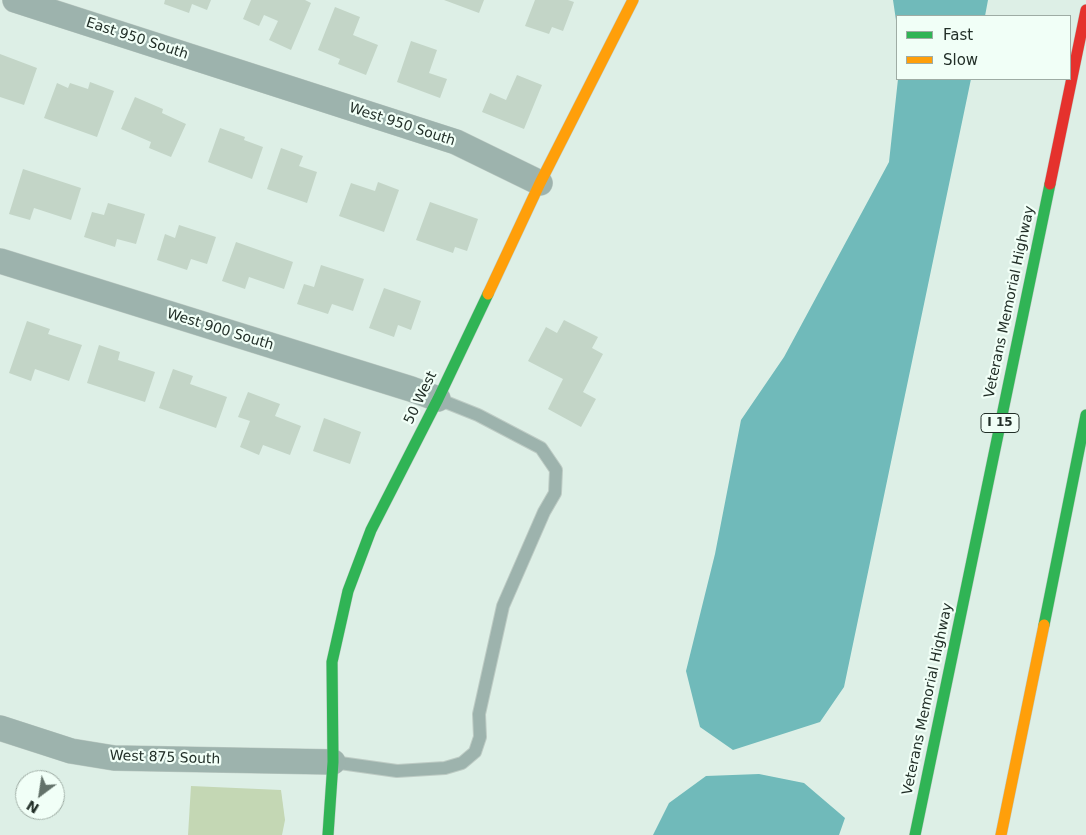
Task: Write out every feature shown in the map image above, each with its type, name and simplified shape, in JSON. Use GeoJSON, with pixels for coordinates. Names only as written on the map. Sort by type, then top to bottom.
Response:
{"type":"FeatureCollection","features":[{"type":"Feature","properties":{"kind":"main road","name":"50 West"},"geometry":{"type":"LineString","coordinates":[[328,835],[333,762],[332,662],[348,591],[371,530],[438,399],[540,183],[633,0]]}},
{"type":"Feature","properties":{"kind":"main road","name":"Veterans Memorial Highway"},"geometry":{"type":"LineString","coordinates":[[915,835],[1086,10]]}},
{"type":"Feature","properties":{"kind":"main road"},"geometry":{"type":"LineString","coordinates":[[1001,835],[1086,415]]}},
{"type":"Feature","properties":{"kind":"street","name":"East 950 South"},"geometry":{"type":"LineString","coordinates":[[28,2],[259,79]]}},
{"type":"Feature","properties":{"kind":"street","name":"West 950 South"},"geometry":{"type":"LineString","coordinates":[[259,79],[456,142],[540,183]]}},
{"type":"Feature","properties":{"kind":"street","name":"West 900 South"},"geometry":{"type":"LineString","coordinates":[[1,261],[438,399]]}},
{"type":"Feature","properties":{"kind":"street","name":"West 875 South"},"geometry":{"type":"LineString","coordinates":[[0,728],[71,751],[114,758],[333,762]]}},
{"type":"Feature","properties":{"kind":"lane"},"geometry":{"type":"LineString","coordinates":[[333,762],[397,771],[445,768],[462,763],[475,752],[480,737],[479,714],[503,606],[544,512],[555,493],[556,470],[541,448],[478,415],[438,399]]}},
{"type":"Feature","properties":{"kind":"green space"},"geometry":{"type":"Polygon","coordinates":[[[191,786],[281,790],[285,820],[282,835],[188,835],[191,786]]]}},
{"type":"Feature","properties":{"kind":"water"},"geometry":{"type":"Polygon","coordinates":[[[893,0],[988,0],[985,15],[896,15],[896,20],[893,0]]]}},
{"type":"Feature","properties":{"kind":"water"},"geometry":{"type":"Polygon","coordinates":[[[898,80],[971,80],[844,687],[820,722],[733,750],[700,727],[686,671],[715,554],[741,420],[784,357],[889,162],[898,80]]]}},
{"type":"Feature","properties":{"kind":"water"},"geometry":{"type":"Polygon","coordinates":[[[759,774],[804,783],[845,818],[839,835],[653,835],[669,803],[706,776],[759,774]]]}},
{"type":"Feature","properties":{"kind":"building"},"geometry":{"type":"Polygon","coordinates":[[[165,0],[211,0],[207,10],[192,4],[189,13],[164,4],[165,0]]]}},
{"type":"Feature","properties":{"kind":"building"},"geometry":{"type":"Polygon","coordinates":[[[251,0],[305,0],[311,3],[291,50],[269,40],[278,21],[264,15],[259,26],[243,19],[251,0]]]}},
{"type":"Feature","properties":{"kind":"building"},"geometry":{"type":"Polygon","coordinates":[[[444,0],[484,0],[479,13],[444,0]]]}},
{"type":"Feature","properties":{"kind":"building"},"geometry":{"type":"Polygon","coordinates":[[[535,0],[568,0],[574,2],[563,31],[552,27],[549,34],[525,26],[535,0]]]}},
{"type":"Feature","properties":{"kind":"building"},"geometry":{"type":"Polygon","coordinates":[[[335,7],[360,17],[353,35],[378,45],[366,75],[338,64],[340,59],[318,50],[335,7]]]}},
{"type":"Feature","properties":{"kind":"building"},"geometry":{"type":"Polygon","coordinates":[[[411,41],[437,50],[429,73],[447,79],[440,98],[397,82],[411,41]]]}},
{"type":"Feature","properties":{"kind":"building"},"geometry":{"type":"Polygon","coordinates":[[[0,54],[37,68],[24,105],[0,97],[0,54]]]}},
{"type":"Feature","properties":{"kind":"building"},"geometry":{"type":"Polygon","coordinates":[[[517,75],[542,85],[524,129],[482,112],[490,93],[506,100],[517,75]]]}},
{"type":"Feature","properties":{"kind":"building"},"geometry":{"type":"Polygon","coordinates":[[[90,82],[114,91],[97,137],[44,118],[57,83],[68,88],[70,83],[88,89],[90,82]]]}},
{"type":"Feature","properties":{"kind":"building"},"geometry":{"type":"Polygon","coordinates":[[[135,97],[163,109],[162,113],[186,124],[171,157],[149,148],[151,142],[121,129],[135,97]]]}},
{"type":"Feature","properties":{"kind":"building"},"geometry":{"type":"Polygon","coordinates":[[[220,128],[245,137],[244,140],[263,147],[252,179],[208,162],[220,128]]]}},
{"type":"Feature","properties":{"kind":"building"},"geometry":{"type":"Polygon","coordinates":[[[281,148],[303,156],[299,166],[317,172],[307,203],[267,189],[281,148]]]}},
{"type":"Feature","properties":{"kind":"building"},"geometry":{"type":"Polygon","coordinates":[[[23,169],[81,188],[71,220],[34,208],[30,220],[9,214],[23,169]]]}},
{"type":"Feature","properties":{"kind":"building"},"geometry":{"type":"Polygon","coordinates":[[[378,182],[399,190],[384,232],[339,216],[351,183],[375,191],[378,182]]]}},
{"type":"Feature","properties":{"kind":"building"},"geometry":{"type":"Polygon","coordinates":[[[430,202],[478,219],[467,251],[455,247],[453,253],[416,240],[430,202]]]}},
{"type":"Feature","properties":{"kind":"building"},"geometry":{"type":"Polygon","coordinates":[[[108,203],[145,214],[136,244],[117,239],[115,247],[84,237],[92,212],[104,215],[108,203]]]}},
{"type":"Feature","properties":{"kind":"building"},"geometry":{"type":"Polygon","coordinates":[[[179,225],[216,237],[207,264],[191,259],[187,270],[157,260],[165,234],[175,238],[179,225]]]}},
{"type":"Feature","properties":{"kind":"building"},"geometry":{"type":"Polygon","coordinates":[[[236,242],[293,262],[284,289],[249,277],[245,289],[222,281],[236,242]]]}},
{"type":"Feature","properties":{"kind":"building"},"geometry":{"type":"Polygon","coordinates":[[[321,265],[364,279],[353,311],[332,304],[328,314],[297,304],[304,284],[314,287],[321,265]]]}},
{"type":"Feature","properties":{"kind":"building"},"geometry":{"type":"Polygon","coordinates":[[[384,288],[421,301],[411,330],[398,325],[394,337],[369,328],[384,288]]]}},
{"type":"Feature","properties":{"kind":"building"},"geometry":{"type":"Polygon","coordinates":[[[564,320],[598,337],[592,348],[603,354],[583,392],[596,399],[581,427],[548,409],[563,379],[528,361],[546,327],[557,333],[564,320]]]}},
{"type":"Feature","properties":{"kind":"building"},"geometry":{"type":"Polygon","coordinates":[[[27,321],[50,329],[48,334],[82,345],[69,381],[35,369],[31,381],[9,373],[27,321]]]}},
{"type":"Feature","properties":{"kind":"building"},"geometry":{"type":"Polygon","coordinates":[[[99,345],[120,352],[118,360],[155,372],[145,402],[87,383],[99,345]]]}},
{"type":"Feature","properties":{"kind":"building"},"geometry":{"type":"Polygon","coordinates":[[[173,369],[193,376],[190,384],[227,397],[216,428],[159,408],[173,369]]]}},
{"type":"Feature","properties":{"kind":"building"},"geometry":{"type":"Polygon","coordinates":[[[248,392],[280,404],[275,416],[301,426],[290,455],[263,445],[259,455],[240,447],[250,421],[238,417],[248,392]]]}},
{"type":"Feature","properties":{"kind":"building"},"geometry":{"type":"Polygon","coordinates":[[[324,418],[361,432],[350,464],[313,451],[324,418]]]}},
{"type":"Feature","properties":{"kind":"traffic: fast"},"geometry":{"type":"LineString","coordinates":[[915,835],[1050,184]]}},
{"type":"Feature","properties":{"kind":"traffic: fast"},"geometry":{"type":"LineString","coordinates":[[328,835],[333,762],[332,662],[348,591],[371,530],[438,399],[488,294]]}},
{"type":"Feature","properties":{"kind":"traffic: fast"},"geometry":{"type":"LineString","coordinates":[[1044,625],[1086,415]]}},
{"type":"Feature","properties":{"kind":"traffic: slow"},"geometry":{"type":"LineString","coordinates":[[488,294],[540,183],[633,0]]}},
{"type":"Feature","properties":{"kind":"traffic: slow"},"geometry":{"type":"LineString","coordinates":[[1001,835],[1044,625]]}},
{"type":"Feature","properties":{"kind":"traffic: jam"},"geometry":{"type":"LineString","coordinates":[[1050,184],[1086,10]]}}]}
